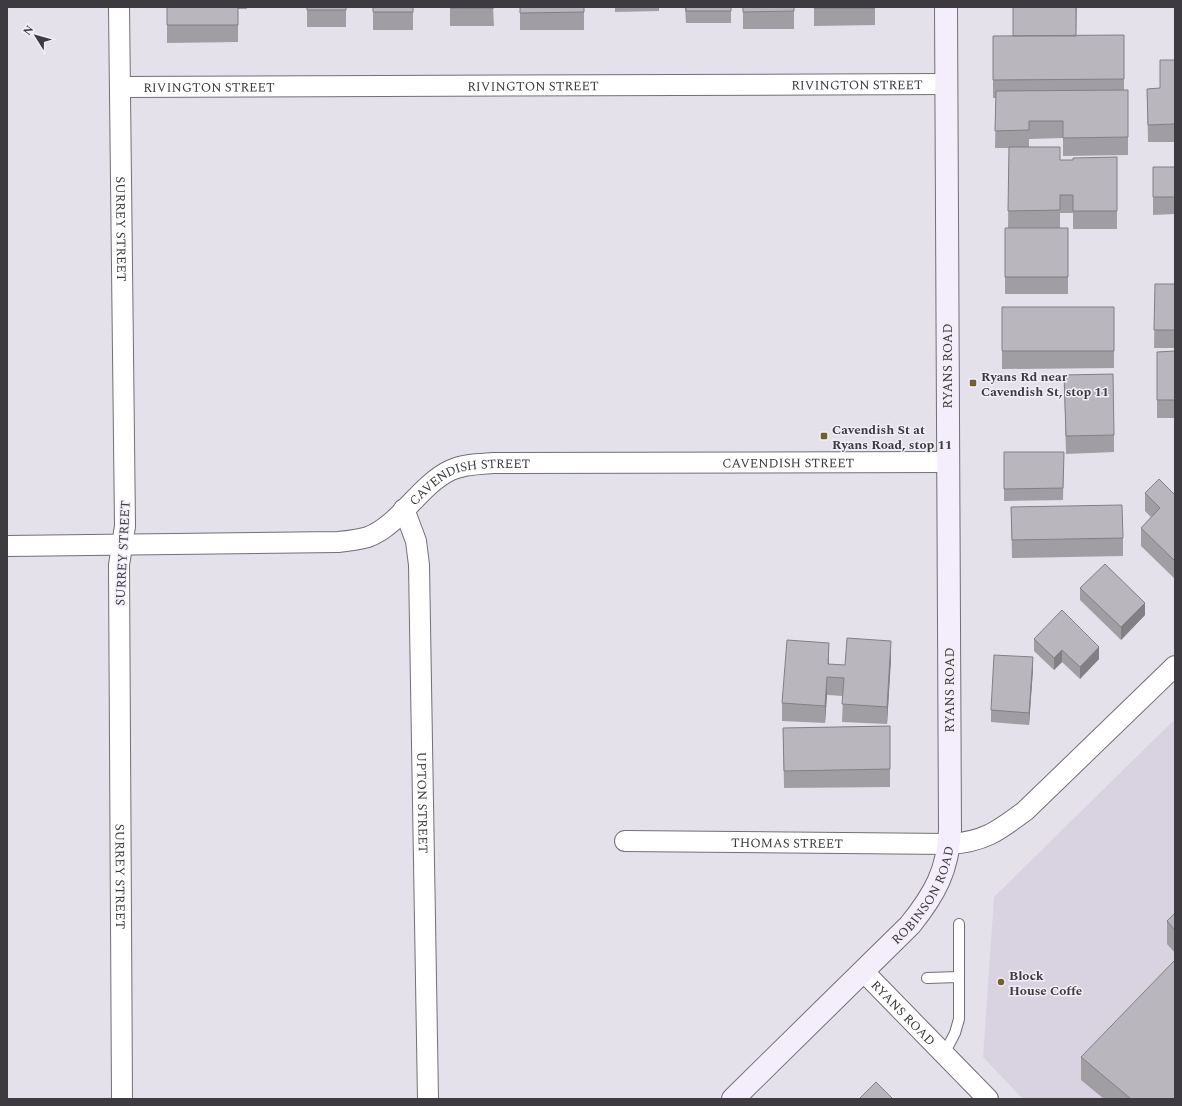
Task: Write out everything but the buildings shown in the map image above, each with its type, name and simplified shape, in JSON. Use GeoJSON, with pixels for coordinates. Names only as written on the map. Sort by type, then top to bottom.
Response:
{"type":"FeatureCollection","features":[{"type":"Feature","properties":{"kind":"street","name":"SURREY STREET"},"geometry":{"type":"LineString","coordinates":[[119,7],[126,526],[122,544],[119,573],[122,1099]]}},
{"type":"Feature","properties":{"kind":"street","name":"RYANS ROAD"},"geometry":{"type":"LineString","coordinates":[[946,7],[949,844]]}},
{"type":"Feature","properties":{"kind":"street","name":"RIVINGTON STREET"},"geometry":{"type":"LineString","coordinates":[[120,87],[946,84]]}},
{"type":"Feature","properties":{"kind":"street","name":"CAVENDISH STREET"},"geometry":{"type":"LineString","coordinates":[[7,546],[338,542],[357,540],[379,531],[434,480],[452,469],[462,466],[493,463],[948,462]]}},
{"type":"Feature","properties":{"kind":"street","name":"UPTON STREET"},"geometry":{"type":"LineString","coordinates":[[404,509],[416,541],[419,566],[428,1099]]}},
{"type":"Feature","properties":{"kind":"street","name":"ROBINSON ROAD"},"geometry":{"type":"LineString","coordinates":[[733,1099],[863,971],[921,911],[939,882],[949,844],[970,842],[980,839],[1006,825],[1025,811],[1175,666]]}},
{"type":"Feature","properties":{"kind":"street","name":"THOMAS STREET"},"geometry":{"type":"LineString","coordinates":[[625,840],[949,844]]}},
{"type":"Feature","properties":{"kind":"street","name":"RYANS ROAD"},"geometry":{"type":"LineString","coordinates":[[863,971],[988,1099]]}},
{"type":"Feature","properties":{"kind":"lane","name":"RYANS ROAD"},"geometry":{"type":"LineString","coordinates":[[944,1054],[959,1019],[959,924]]}},
{"type":"Feature","properties":{"kind":"lane"},"geometry":{"type":"LineString","coordinates":[[927,978],[959,977]]}},
{"type":"Feature","properties":{"kind":"shaded area"},"geometry":{"type":"Polygon","coordinates":[[[1175,719],[1175,1099],[1023,1099],[983,1057],[994,897],[1175,719]]]}},
{"type":"Feature","properties":{"kind":"place","name":"Ryans Rd near Cavendish St, stop 11"},"geometry":{"type":"Point","coordinates":[973,383]}},
{"type":"Feature","properties":{"kind":"place","name":"Cavendish St at Ryans Road, stop 11"},"geometry":{"type":"Point","coordinates":[824,436]}},
{"type":"Feature","properties":{"kind":"place","name":"Block House Coffe"},"geometry":{"type":"Point","coordinates":[1001,982]}}]}
